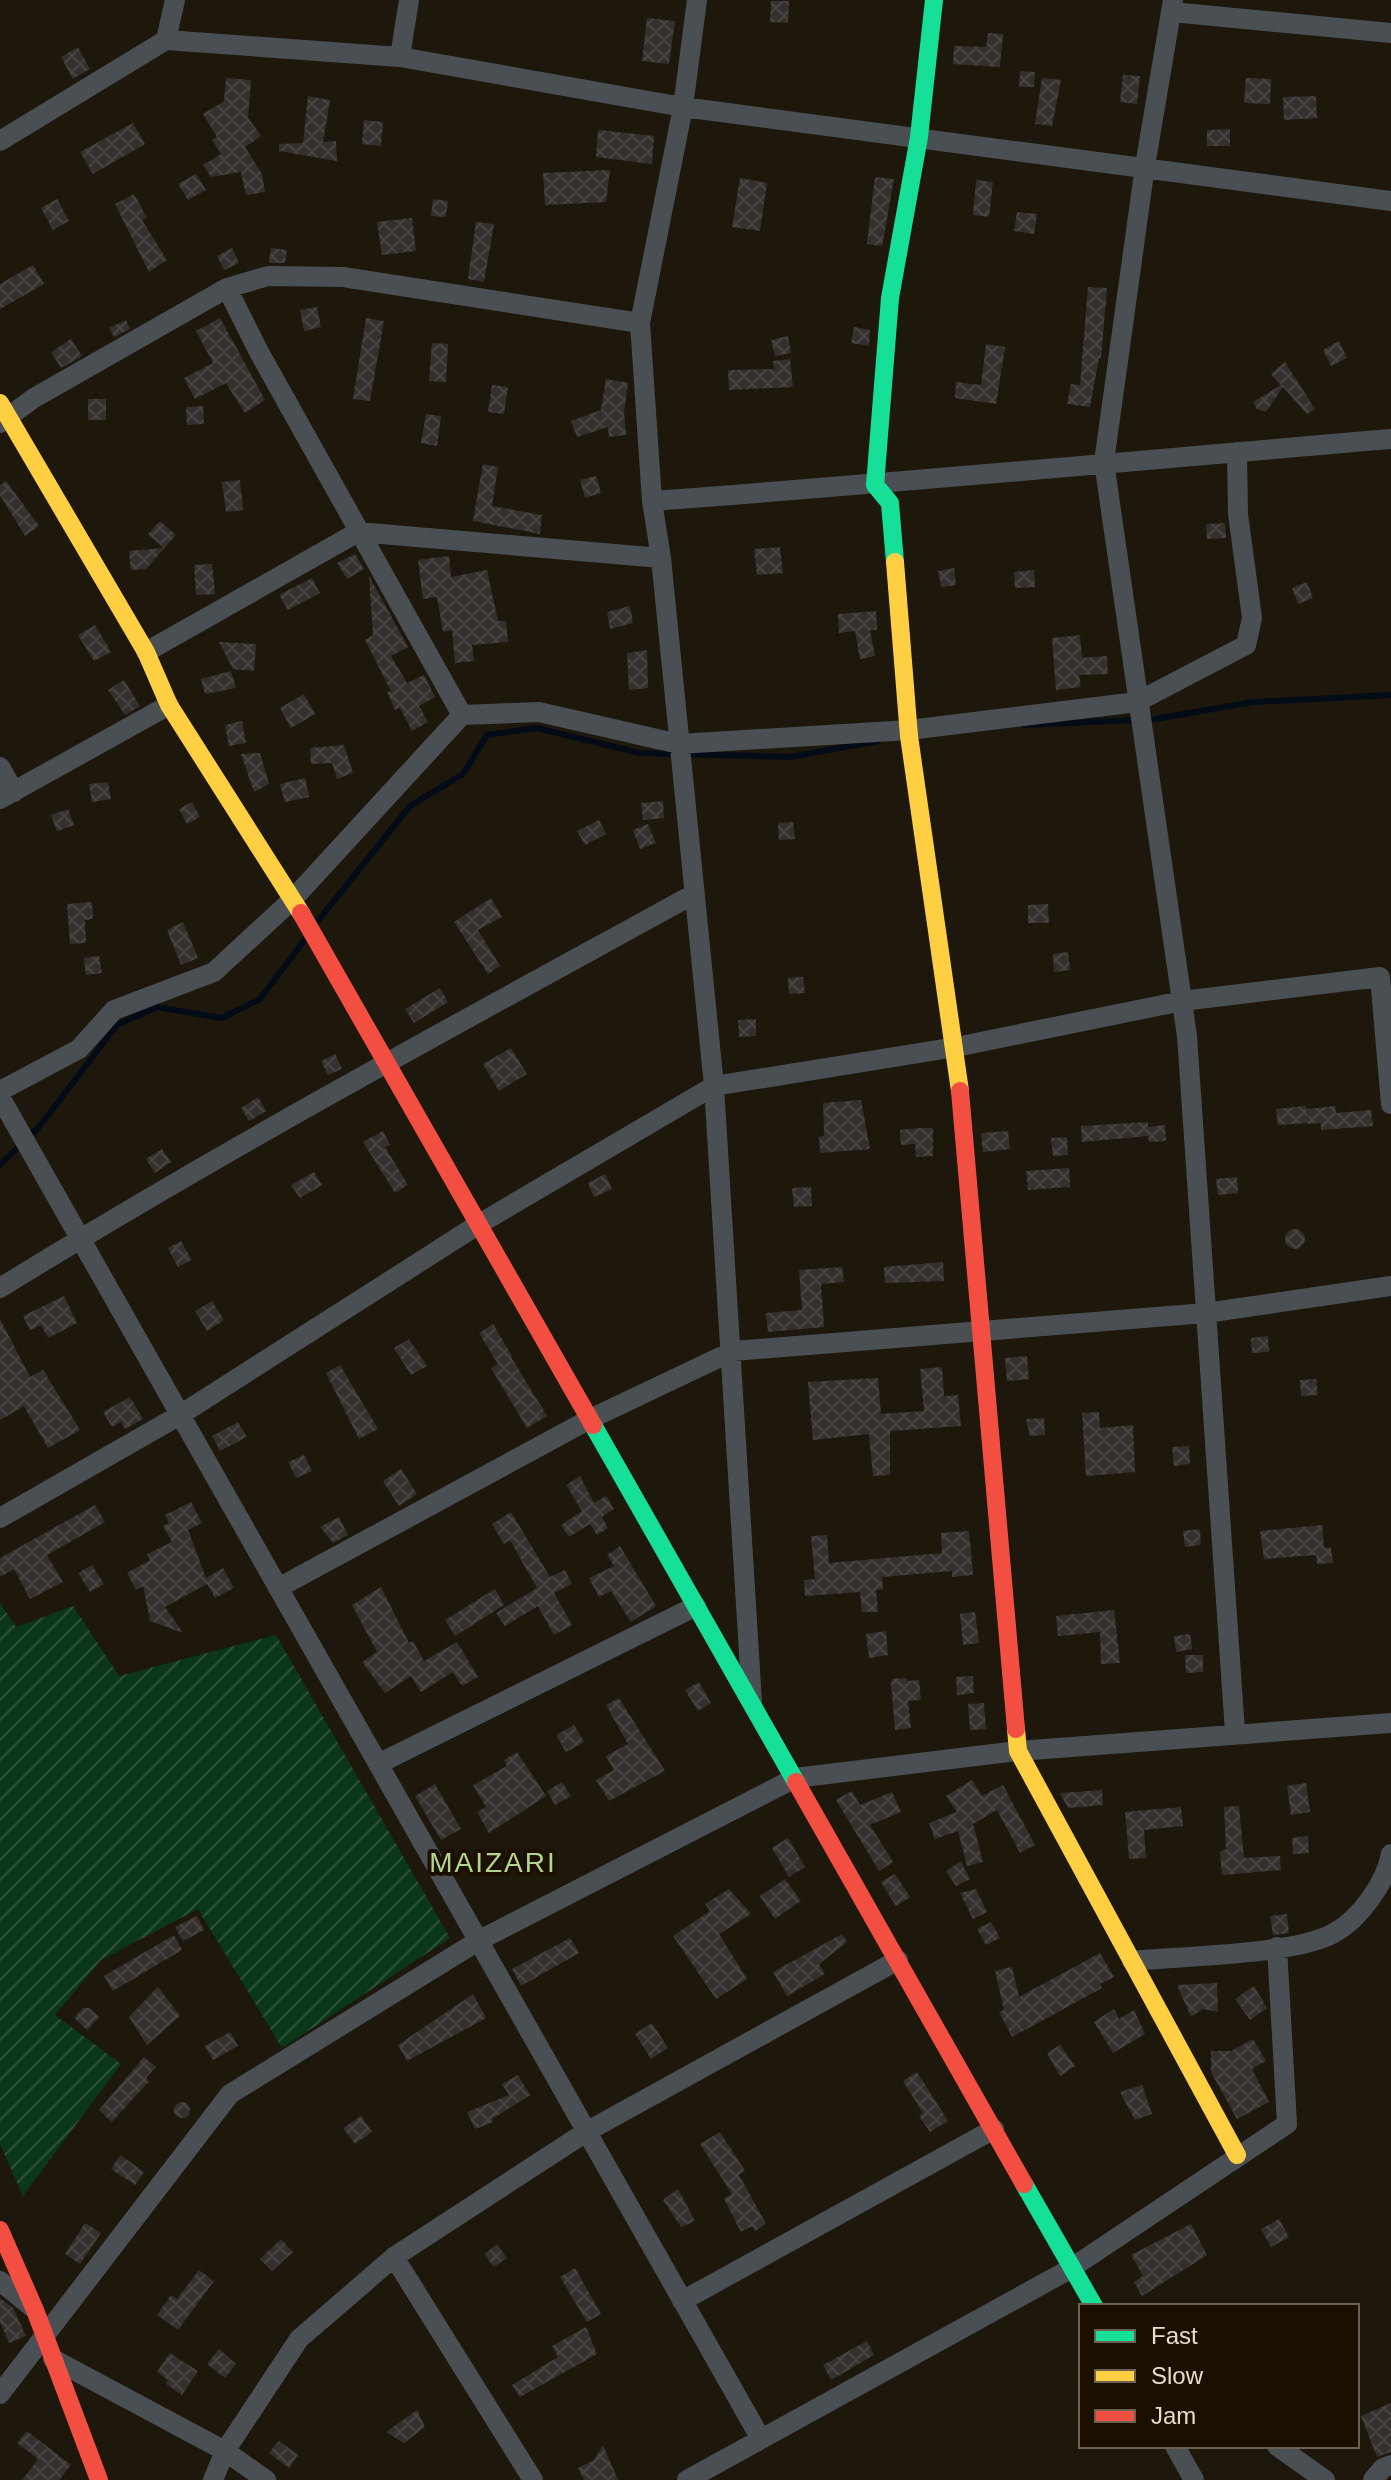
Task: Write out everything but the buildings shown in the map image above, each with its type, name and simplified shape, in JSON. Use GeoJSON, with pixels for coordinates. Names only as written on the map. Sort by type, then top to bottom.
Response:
{"type":"FeatureCollection","features":[{"type":"Feature","properties":{"kind":"street"},"geometry":{"type":"LineString","coordinates":[[166,40],[175,0]]}},
{"type":"Feature","properties":{"kind":"street"},"geometry":{"type":"LineString","coordinates":[[400,57],[409,0]]}},
{"type":"Feature","properties":{"kind":"street"},"geometry":{"type":"LineString","coordinates":[[697,0],[683,107],[640,323],[652,501],[661,558],[714,1086],[733,1351],[752,1705]]}},
{"type":"Feature","properties":{"kind":"street"},"geometry":{"type":"LineString","coordinates":[[934,0],[919,137],[890,298],[875,485],[890,503],[909,730],[956,1047],[1018,1751],[1237,2155]]}},
{"type":"Feature","properties":{"kind":"street"},"geometry":{"type":"LineString","coordinates":[[1235,1732],[1182,1001],[1104,462],[1145,166],[1173,6],[1391,33]]}},
{"type":"Feature","properties":{"kind":"street"},"geometry":{"type":"LineString","coordinates":[[0,141],[166,40],[400,57],[683,107],[1391,201]]}},
{"type":"Feature","properties":{"kind":"street"},"geometry":{"type":"LineString","coordinates":[[640,323],[343,277],[268,276],[227,288],[3,415],[146,652],[169,705],[293,899],[795,1778],[1070,2269],[1093,2304]]}},
{"type":"Feature","properties":{"kind":"street"},"geometry":{"type":"LineString","coordinates":[[227,288],[260,354],[332,477],[358,532],[462,715]]}},
{"type":"Feature","properties":{"kind":"street"},"geometry":{"type":"LineString","coordinates":[[652,501],[875,485],[1104,462],[1391,439]]}},
{"type":"Feature","properties":{"kind":"street"},"geometry":{"type":"LineString","coordinates":[[0,1091],[79,1049],[114,1010],[214,972],[293,899],[462,715],[539,712],[679,744],[909,730],[1137,702],[1246,645],[1252,618],[1238,514],[1237,452]]}},
{"type":"Feature","properties":{"kind":"street"},"geometry":{"type":"LineString","coordinates":[[146,652],[358,532],[661,558]]}},
{"type":"Feature","properties":{"kind":"street"},"geometry":{"type":"LineString","coordinates":[[0,767],[7,795],[169,705]]}},
{"type":"Feature","properties":{"kind":"street"},"geometry":{"type":"LineString","coordinates":[[0,1288],[80,1238],[387,1063],[694,894]]}},
{"type":"Feature","properties":{"kind":"street"},"geometry":{"type":"LineString","coordinates":[[0,1518],[180,1415],[479,1224],[714,1086],[956,1047],[1182,1001],[1380,977],[1391,1104]]}},
{"type":"Feature","properties":{"kind":"street"},"geometry":{"type":"LineString","coordinates":[[0,1097],[761,2439]]}},
{"type":"Feature","properties":{"kind":"street"},"geometry":{"type":"LineString","coordinates":[[278,1588],[590,1419],[733,1351],[1206,1313],[1391,1286]]}},
{"type":"Feature","properties":{"kind":"street"},"geometry":{"type":"LineString","coordinates":[[378,1764],[696,1606]]}},
{"type":"Feature","properties":{"kind":"street"},"geometry":{"type":"LineString","coordinates":[[0,2394],[230,2094],[478,1941],[795,1778],[1018,1751],[1235,1732],[1391,1723]]}},
{"type":"Feature","properties":{"kind":"street"},"geometry":{"type":"LineString","coordinates":[[1132,1961],[1301,1945],[1335,1933],[1366,1906],[1391,1854]]}},
{"type":"Feature","properties":{"kind":"street"},"geometry":{"type":"LineString","coordinates":[[687,2480],[1070,2269],[1287,2124],[1277,1947]]}},
{"type":"Feature","properties":{"kind":"street"},"geometry":{"type":"LineString","coordinates":[[213,2480],[225,2451],[299,2339],[394,2257],[586,2132],[898,1960]]}},
{"type":"Feature","properties":{"kind":"street"},"geometry":{"type":"LineString","coordinates":[[682,2301],[994,2129]]}},
{"type":"Feature","properties":{"kind":"street"},"geometry":{"type":"LineString","coordinates":[[0,2230],[45,2334],[99,2480]]}},
{"type":"Feature","properties":{"kind":"street"},"geometry":{"type":"LineString","coordinates":[[394,2257],[533,2480]]}},
{"type":"Feature","properties":{"kind":"street"},"geometry":{"type":"LineString","coordinates":[[0,2281],[35,2310]]}},
{"type":"Feature","properties":{"kind":"street"},"geometry":{"type":"LineString","coordinates":[[53,2359],[225,2451],[266,2480]]}},
{"type":"Feature","properties":{"kind":"street"},"geometry":{"type":"LineString","coordinates":[[1176,2448],[1194,2480]]}},
{"type":"Feature","properties":{"kind":"street"},"geometry":{"type":"LineString","coordinates":[[1280,2448],[1325,2480]]}},
{"type":"Feature","properties":{"kind":"street"},"geometry":{"type":"LineString","coordinates":[[1373,2480],[1383,2468],[1391,2465]]}},
{"type":"Feature","properties":{"kind":"green space"},"geometry":{"type":"Polygon","coordinates":[[[0,1603],[16,1627],[73,1606],[119,1676],[276,1635],[450,1938],[282,2048],[198,1909],[101,1960],[55,2015],[121,2064],[23,2196],[0,2144],[0,1603]]]}},
{"type":"Feature","properties":{"kind":"waterway"},"geometry":{"type":"LineString","coordinates":[[1024,725],[1155,719],[1253,702],[1391,695]]}},
{"type":"Feature","properties":{"kind":"waterway"},"geometry":{"type":"LineString","coordinates":[[317,922],[410,806],[463,774],[487,735],[537,728],[639,753],[790,757],[878,741]]}},
{"type":"Feature","properties":{"kind":"waterway"},"geometry":{"type":"LineString","coordinates":[[0,1165],[39,1127],[117,1025],[157,1007],[222,1018],[260,999],[306,938]]}},
{"type":"Feature","properties":{"kind":"traffic: fast"},"geometry":{"type":"LineString","coordinates":[[895,562],[890,503],[875,485],[890,298],[919,137],[934,0]]}},
{"type":"Feature","properties":{"kind":"traffic: fast"},"geometry":{"type":"LineString","coordinates":[[593,1425],[796,1782]]}},
{"type":"Feature","properties":{"kind":"traffic: fast"},"geometry":{"type":"LineString","coordinates":[[1024,2184],[1093,2304]]}},
{"type":"Feature","properties":{"kind":"traffic: slow"},"geometry":{"type":"LineString","coordinates":[[0,403],[146,652],[169,705],[301,913]]}},
{"type":"Feature","properties":{"kind":"traffic: slow"},"geometry":{"type":"LineString","coordinates":[[895,562],[909,736],[960,1091]]}},
{"type":"Feature","properties":{"kind":"traffic: slow"},"geometry":{"type":"LineString","coordinates":[[1016,1729],[1018,1751],[1237,2155]]}},
{"type":"Feature","properties":{"kind":"traffic: jam"},"geometry":{"type":"LineString","coordinates":[[301,913],[593,1425]]}},
{"type":"Feature","properties":{"kind":"traffic: jam"},"geometry":{"type":"LineString","coordinates":[[960,1091],[1016,1729]]}},
{"type":"Feature","properties":{"kind":"traffic: jam"},"geometry":{"type":"LineString","coordinates":[[796,1782],[1024,2184]]}},
{"type":"Feature","properties":{"kind":"traffic: jam"},"geometry":{"type":"LineString","coordinates":[[0,2230],[35,2310],[99,2480]]}},
{"type":"Feature","properties":{"kind":"district","name":"MAIZARI"},"geometry":{"type":"Point","coordinates":[493,1862]}}]}
